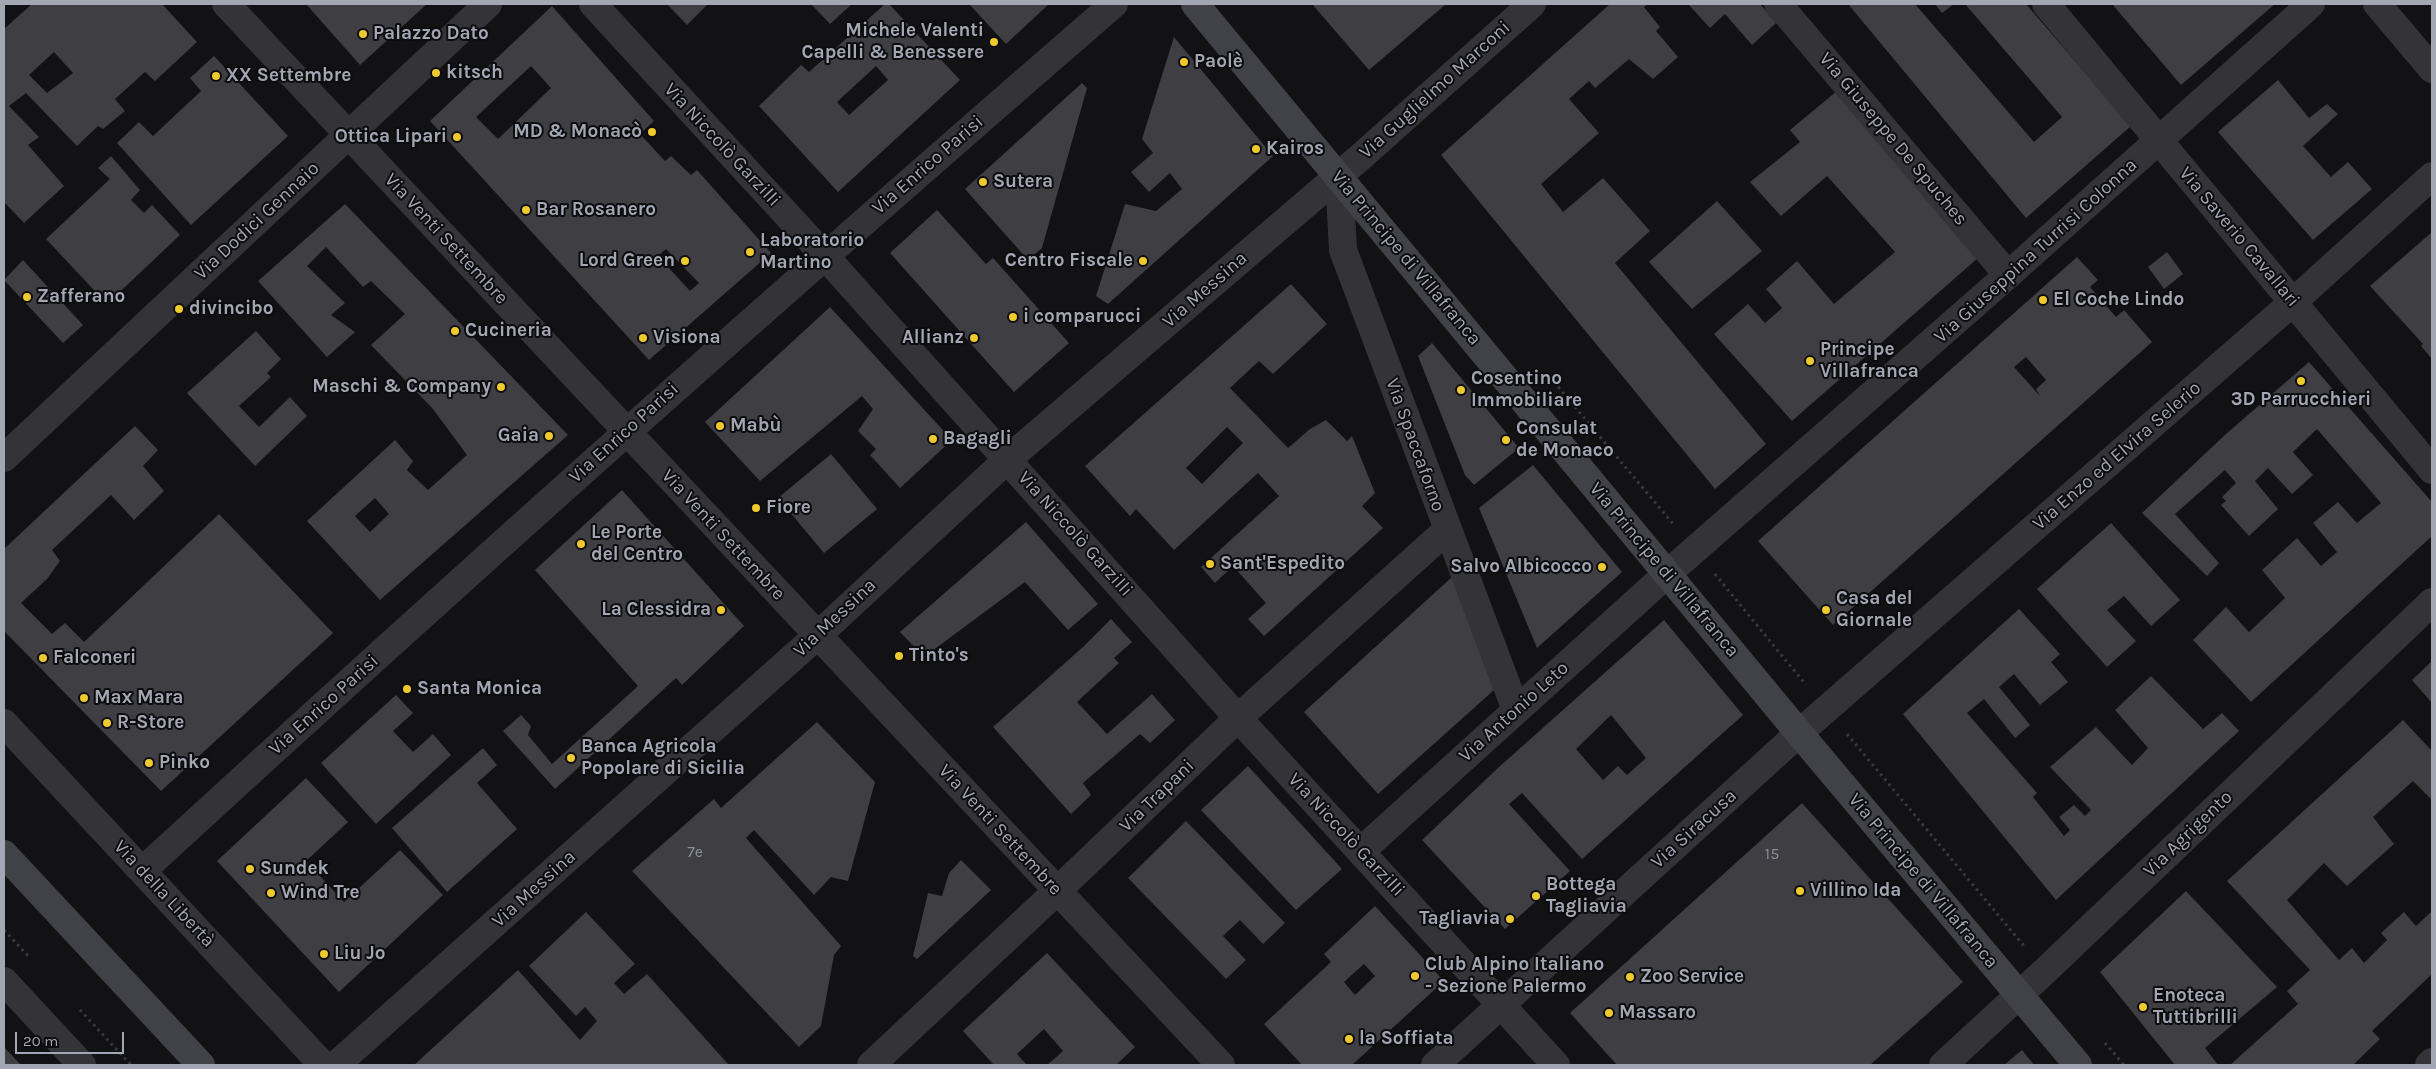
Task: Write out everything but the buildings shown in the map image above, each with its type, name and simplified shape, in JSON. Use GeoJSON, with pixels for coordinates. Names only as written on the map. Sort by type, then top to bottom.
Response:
{"type":"FeatureCollection","features":[{"type":"Feature","properties":{"kind":"street","name":"Via Venti Settembre"},"geometry":{"type":"LineString","coordinates":[[226,4],[1221,1065]]}},
{"type":"Feature","properties":{"kind":"street","name":"Via Dodici Gennaio"},"geometry":{"type":"LineString","coordinates":[[4,458],[488,4]]}},
{"type":"Feature","properties":{"kind":"street","name":"Via Niccolò Garzilli"},"geometry":{"type":"LineString","coordinates":[[593,4],[824,255],[1238,718],[1556,1065]]}},
{"type":"Feature","properties":{"kind":"street","name":"Via Enrico Parisi"},"geometry":{"type":"LineString","coordinates":[[142,871],[626,431],[824,255],[1114,4]]}},
{"type":"Feature","properties":{"kind":"street","name":"Via Principe di Villafranca"},"geometry":{"type":"LineString","coordinates":[[1195,4],[1799,733],[2078,1065]]}},
{"type":"Feature","properties":{"kind":"street","name":"Via Giuseppe De Spuches"},"geometry":{"type":"LineString","coordinates":[[1778,4],[2008,275]]}},
{"type":"Feature","properties":{"kind":"street","name":"Via Saverio Cavallari"},"geometry":{"type":"LineString","coordinates":[[2046,4],[2432,470]]}},
{"type":"Feature","properties":{"kind":"street","name":"Via Giuseppina Turrisi Colonna"},"geometry":{"type":"LineString","coordinates":[[1667,574],[2008,275],[2311,4]]}},
{"type":"Feature","properties":{"kind":"street"},"geometry":{"type":"LineString","coordinates":[[2377,4],[2432,69]]}},
{"type":"Feature","properties":{"kind":"street","name":"Via Guglielmo Marconi"},"geometry":{"type":"LineString","coordinates":[[1338,176],[1526,6]]}},
{"type":"Feature","properties":{"kind":"street","name":"Via Messina"},"geometry":{"type":"LineString","coordinates":[[336,1065],[818,636],[1008,459],[1338,176]]}},
{"type":"Feature","properties":{"kind":"street","name":"Via Spaccaforno"},"geometry":{"type":"LineString","coordinates":[[1338,176],[1343,250],[1516,710]]}},
{"type":"Feature","properties":{"kind":"street","name":"Via Enzo ed Elvira Selerio"},"geometry":{"type":"LineString","coordinates":[[1799,733],[2293,302],[2432,176]]}},
{"type":"Feature","properties":{"kind":"street","name":"Via Trapani"},"geometry":{"type":"LineString","coordinates":[[871,1065],[1057,892],[1238,718],[1447,530]]}},
{"type":"Feature","properties":{"kind":"street","name":"Via Antonio Leto"},"geometry":{"type":"LineString","coordinates":[[1361,851],[1667,574]]}},
{"type":"Feature","properties":{"kind":"street","name":"Via Agrigento"},"geometry":{"type":"LineString","coordinates":[[1943,1065],[2432,602]]}},
{"type":"Feature","properties":{"kind":"street","name":"Via della Libertà"},"geometry":{"type":"LineString","coordinates":[[4,723],[323,1065]]}},
{"type":"Feature","properties":{"kind":"street","name":"Via Siracusa"},"geometry":{"type":"LineString","coordinates":[[1435,1065],[1799,733]]}},
{"type":"Feature","properties":{"kind":"street"},"geometry":{"type":"LineString","coordinates":[[4,854],[201,1065]]}},
{"type":"Feature","properties":{"kind":"street"},"geometry":{"type":"LineString","coordinates":[[5,986],[82,1065]]}},
{"type":"Feature","properties":{"kind":"street"},"geometry":{"type":"LineString","coordinates":[[2429,1065],[2432,1062]]}},
{"type":"Feature","properties":{"kind":"place","name":"Palazzo Dato"},"geometry":{"type":"Point","coordinates":[363,34]}},
{"type":"Feature","properties":{"kind":"place","name":"Michele Valenti Capelli & Benessere"},"geometry":{"type":"Point","coordinates":[994,42]}},
{"type":"Feature","properties":{"kind":"place","name":"Paolè"},"geometry":{"type":"Point","coordinates":[1184,62]}},
{"type":"Feature","properties":{"kind":"place","name":"kitsch"},"geometry":{"type":"Point","coordinates":[436,73]}},
{"type":"Feature","properties":{"kind":"place","name":"XX Settembre"},"geometry":{"type":"Point","coordinates":[216,76]}},
{"type":"Feature","properties":{"kind":"place","name":"MD & Monacò"},"geometry":{"type":"Point","coordinates":[652,132]}},
{"type":"Feature","properties":{"kind":"place","name":"Ottica Lipari"},"geometry":{"type":"Point","coordinates":[457,137]}},
{"type":"Feature","properties":{"kind":"place","name":"Kairos"},"geometry":{"type":"Point","coordinates":[1256,149]}},
{"type":"Feature","properties":{"kind":"place","name":"Sutera"},"geometry":{"type":"Point","coordinates":[983,182]}},
{"type":"Feature","properties":{"kind":"place","name":"Bar Rosanero"},"geometry":{"type":"Point","coordinates":[526,210]}},
{"type":"Feature","properties":{"kind":"place","name":"Laboratorio Martino"},"geometry":{"type":"Point","coordinates":[750,252]}},
{"type":"Feature","properties":{"kind":"place","name":"Lord Green"},"geometry":{"type":"Point","coordinates":[685,261]}},
{"type":"Feature","properties":{"kind":"place","name":"Centro Fiscale"},"geometry":{"type":"Point","coordinates":[1143,261]}},
{"type":"Feature","properties":{"kind":"place","name":"Zafferano"},"geometry":{"type":"Point","coordinates":[27,297]}},
{"type":"Feature","properties":{"kind":"place","name":"El Coche Lindo"},"geometry":{"type":"Point","coordinates":[2043,300]}},
{"type":"Feature","properties":{"kind":"place","name":"divincibo"},"geometry":{"type":"Point","coordinates":[179,309]}},
{"type":"Feature","properties":{"kind":"place","name":"i comparucci"},"geometry":{"type":"Point","coordinates":[1013,317]}},
{"type":"Feature","properties":{"kind":"place","name":"Cucineria"},"geometry":{"type":"Point","coordinates":[455,331]}},
{"type":"Feature","properties":{"kind":"place","name":"Visiona"},"geometry":{"type":"Point","coordinates":[643,338]}},
{"type":"Feature","properties":{"kind":"place","name":"Allianz"},"geometry":{"type":"Point","coordinates":[974,338]}},
{"type":"Feature","properties":{"kind":"place","name":"Principe Villafranca"},"geometry":{"type":"Point","coordinates":[1810,361]}},
{"type":"Feature","properties":{"kind":"place","name":"3D Parrucchieri"},"geometry":{"type":"Point","coordinates":[2301,381]}},
{"type":"Feature","properties":{"kind":"place","name":"Maschi & Company"},"geometry":{"type":"Point","coordinates":[501,387]}},
{"type":"Feature","properties":{"kind":"place","name":"Cosentino Immobiliare"},"geometry":{"type":"Point","coordinates":[1461,390]}},
{"type":"Feature","properties":{"kind":"place","name":"Mabù"},"geometry":{"type":"Point","coordinates":[720,426]}},
{"type":"Feature","properties":{"kind":"place","name":"Gaia"},"geometry":{"type":"Point","coordinates":[549,436]}},
{"type":"Feature","properties":{"kind":"place","name":"Bagagli"},"geometry":{"type":"Point","coordinates":[933,439]}},
{"type":"Feature","properties":{"kind":"place","name":"Consulat de Monaco"},"geometry":{"type":"Point","coordinates":[1506,440]}},
{"type":"Feature","properties":{"kind":"place","name":"Fiore"},"geometry":{"type":"Point","coordinates":[756,508]}},
{"type":"Feature","properties":{"kind":"place","name":"Le Porte del Centro"},"geometry":{"type":"Point","coordinates":[581,544]}},
{"type":"Feature","properties":{"kind":"place","name":"Sant'Espedito"},"geometry":{"type":"Point","coordinates":[1210,564]}},
{"type":"Feature","properties":{"kind":"place","name":"Salvo Albicocco"},"geometry":{"type":"Point","coordinates":[1602,567]}},
{"type":"Feature","properties":{"kind":"place","name":"La Clessidra"},"geometry":{"type":"Point","coordinates":[721,610]}},
{"type":"Feature","properties":{"kind":"place","name":"Casa del Giornale"},"geometry":{"type":"Point","coordinates":[1826,610]}},
{"type":"Feature","properties":{"kind":"place","name":"Tinto's"},"geometry":{"type":"Point","coordinates":[899,656]}},
{"type":"Feature","properties":{"kind":"place","name":"Falconeri"},"geometry":{"type":"Point","coordinates":[43,658]}},
{"type":"Feature","properties":{"kind":"place","name":"Santa Monica"},"geometry":{"type":"Point","coordinates":[407,689]}},
{"type":"Feature","properties":{"kind":"place","name":"Max Mara"},"geometry":{"type":"Point","coordinates":[84,698]}},
{"type":"Feature","properties":{"kind":"place","name":"R-Store"},"geometry":{"type":"Point","coordinates":[107,723]}},
{"type":"Feature","properties":{"kind":"place","name":"Banca Agricola Popolare di Sicilia"},"geometry":{"type":"Point","coordinates":[571,758]}},
{"type":"Feature","properties":{"kind":"place","name":"Pinko"},"geometry":{"type":"Point","coordinates":[149,763]}},
{"type":"Feature","properties":{"kind":"place","name":"Sundek"},"geometry":{"type":"Point","coordinates":[250,869]}},
{"type":"Feature","properties":{"kind":"place","name":"Villino Ida"},"geometry":{"type":"Point","coordinates":[1800,891]}},
{"type":"Feature","properties":{"kind":"place","name":"Wind Tre"},"geometry":{"type":"Point","coordinates":[271,893]}},
{"type":"Feature","properties":{"kind":"place","name":"Bottega Tagliavia"},"geometry":{"type":"Point","coordinates":[1536,896]}},
{"type":"Feature","properties":{"kind":"place","name":"Tagliavia"},"geometry":{"type":"Point","coordinates":[1510,919]}},
{"type":"Feature","properties":{"kind":"place","name":"Liu Jo"},"geometry":{"type":"Point","coordinates":[324,954]}},
{"type":"Feature","properties":{"kind":"place","name":"Club Alpino Italiano - Sezione Palermo"},"geometry":{"type":"Point","coordinates":[1415,976]}},
{"type":"Feature","properties":{"kind":"place","name":"Zoo Service"},"geometry":{"type":"Point","coordinates":[1630,977]}},
{"type":"Feature","properties":{"kind":"place","name":"Enoteca Tuttibrilli"},"geometry":{"type":"Point","coordinates":[2143,1007]}},
{"type":"Feature","properties":{"kind":"place","name":"Massaro"},"geometry":{"type":"Point","coordinates":[1609,1013]}},
{"type":"Feature","properties":{"kind":"place","name":"la Soffiata"},"geometry":{"type":"Point","coordinates":[1349,1039]}}]}
